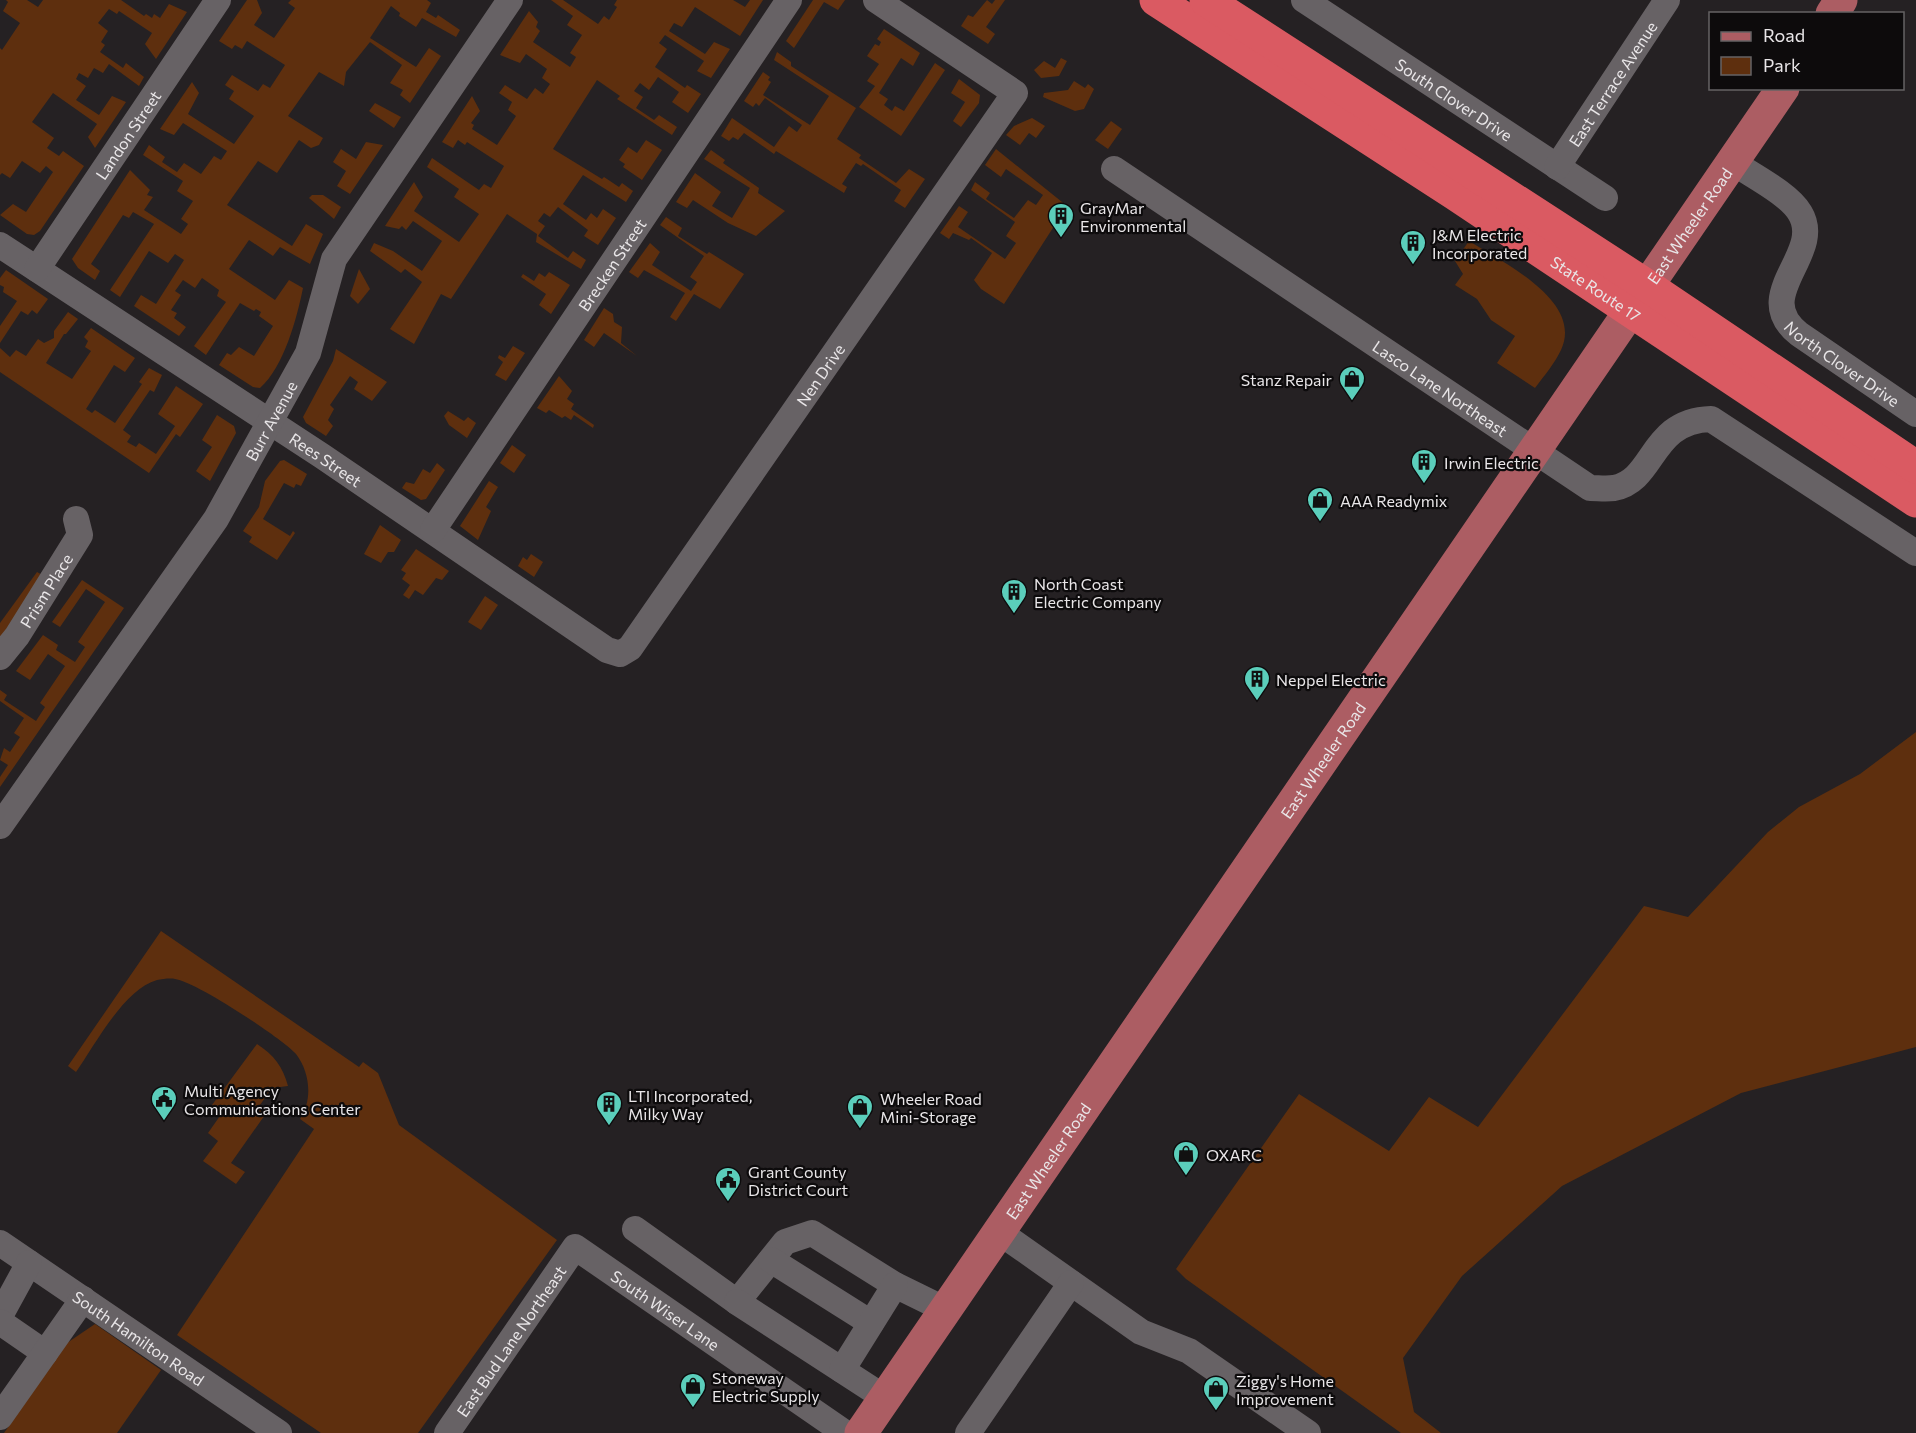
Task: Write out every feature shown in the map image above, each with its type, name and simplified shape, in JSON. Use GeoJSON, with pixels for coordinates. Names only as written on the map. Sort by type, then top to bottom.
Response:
{"type":"FeatureCollection","features":[{"type":"Feature","properties":{"kind":"highway","name":"State Route 17"},"geometry":{"type":"LineString","coordinates":[[1156,0],[1640,300],[1916,467]]}},
{"type":"Feature","properties":{"kind":"highway","name":"State Route 17"},"geometry":{"type":"LineString","coordinates":[[1206,0],[1640,300],[1916,501]]}},
{"type":"Feature","properties":{"kind":"main road","name":"East Wheeler Road"},"geometry":{"type":"LineString","coordinates":[[861,1433],[1734,163],[1782,90]]}},
{"type":"Feature","properties":{"kind":"street","name":"Landon Street"},"geometry":{"type":"LineString","coordinates":[[38,269],[218,0]]}},
{"type":"Feature","properties":{"kind":"street","name":"Burr Avenue"},"geometry":{"type":"LineString","coordinates":[[0,825],[216,519],[270,423],[315,336],[322,296],[334,259],[510,0]]}},
{"type":"Feature","properties":{"kind":"street","name":"Brecken Street"},"geometry":{"type":"LineString","coordinates":[[433,530],[789,0]]}},
{"type":"Feature","properties":{"kind":"street","name":"Nen Drive"},"geometry":{"type":"LineString","coordinates":[[620,654],[630,648],[1015,93],[876,0]]}},
{"type":"Feature","properties":{"kind":"street","name":"South Clover Drive"},"geometry":{"type":"LineString","coordinates":[[1304,0],[1605,198]]}},
{"type":"Feature","properties":{"kind":"street","name":"East Terrace Avenue"},"geometry":{"type":"LineString","coordinates":[[1557,167],[1667,0]]}},
{"type":"Feature","properties":{"kind":"street","name":"North Clover Drive"},"geometry":{"type":"LineString","coordinates":[[1734,163],[1793,204],[1804,222],[1805,241],[1783,293],[1782,303],[1787,322],[1799,334],[1916,414]]}},
{"type":"Feature","properties":{"kind":"street","name":"Lasco Lane Northeast"},"geometry":{"type":"LineString","coordinates":[[1114,169],[1590,488],[1615,488],[1634,477],[1672,430],[1693,420],[1711,419],[1916,553]]}},
{"type":"Feature","properties":{"kind":"street","name":"Rees Street"},"geometry":{"type":"LineString","coordinates":[[0,245],[433,530],[607,650],[620,654]]}},
{"type":"Feature","properties":{"kind":"street","name":"Prism Place"},"geometry":{"type":"LineString","coordinates":[[0,657],[17,636],[80,535],[76,519]]}},
{"type":"Feature","properties":{"kind":"street"},"geometry":{"type":"LineString","coordinates":[[635,1229],[737,1302],[885,1398]]}},
{"type":"Feature","properties":{"kind":"street"},"geometry":{"type":"LineString","coordinates":[[737,1302],[785,1242],[812,1233],[895,1285],[946,1310]]}},
{"type":"Feature","properties":{"kind":"street"},"geometry":{"type":"LineString","coordinates":[[999,1233],[1141,1332],[1188,1351],[1308,1433]]}},
{"type":"Feature","properties":{"kind":"street","name":"South Hamilton Road"},"geometry":{"type":"LineString","coordinates":[[0,1243],[279,1433]]}},
{"type":"Feature","properties":{"kind":"street","name":"East Bud Lane Northeast"},"geometry":{"type":"LineString","coordinates":[[447,1433],[575,1247]]}},
{"type":"Feature","properties":{"kind":"street","name":"South Wiser Lane"},"geometry":{"type":"LineString","coordinates":[[575,1247],[845,1433]]}},
{"type":"Feature","properties":{"kind":"street"},"geometry":{"type":"LineString","coordinates":[[771,1260],[871,1323]]}},
{"type":"Feature","properties":{"kind":"street"},"geometry":{"type":"LineString","coordinates":[[0,1316],[29,1263]]}},
{"type":"Feature","properties":{"kind":"street"},"geometry":{"type":"LineString","coordinates":[[968,1433],[1071,1283]]}},
{"type":"Feature","properties":{"kind":"street"},"geometry":{"type":"LineString","coordinates":[[842,1370],[895,1285]]}},
{"type":"Feature","properties":{"kind":"street"},"geometry":{"type":"LineString","coordinates":[[0,1417],[83,1299]]}},
{"type":"Feature","properties":{"kind":"street"},"geometry":{"type":"LineString","coordinates":[[0,1322],[45,1353]]}},
{"type":"Feature","properties":{"kind":"green space"},"geometry":{"type":"Polygon","coordinates":[[[6,0],[27,0],[38,7],[43,0],[121,0],[144,16],[146,14],[152,18],[154,14],[160,18],[169,4],[187,12],[156,59],[145,44],[152,33],[119,11],[117,14],[109,9],[98,23],[108,31],[101,42],[105,45],[100,52],[123,68],[126,63],[144,77],[139,86],[109,64],[103,73],[94,68],[88,78],[79,73],[76,79],[86,86],[76,100],[99,115],[112,96],[126,102],[95,148],[88,137],[97,124],[53,93],[32,122],[54,138],[47,148],[59,156],[63,151],[84,166],[40,231],[34,235],[27,234],[0,215],[13,204],[26,212],[53,172],[46,166],[40,173],[22,161],[10,178],[2,173],[0,175],[0,48],[2,50],[20,23],[3,11],[8,2],[6,0]]]}},
{"type":"Feature","properties":{"kind":"green space"},"geometry":{"type":"Polygon","coordinates":[[[247,0],[257,0],[262,13],[254,25],[274,38],[295,8],[288,3],[291,0],[427,0],[431,3],[426,12],[436,18],[438,15],[460,30],[456,37],[422,18],[416,27],[399,16],[400,13],[391,6],[370,38],[416,67],[429,48],[441,56],[410,103],[400,95],[403,90],[390,83],[402,65],[370,42],[346,72],[344,86],[319,72],[288,116],[323,138],[319,145],[311,148],[299,140],[277,173],[258,161],[227,205],[292,246],[306,224],[323,234],[310,264],[280,247],[273,256],[249,240],[229,269],[275,300],[289,280],[303,288],[283,355],[260,388],[253,387],[219,365],[227,353],[231,355],[239,347],[254,356],[273,326],[259,316],[261,312],[256,309],[254,311],[240,303],[206,355],[194,346],[226,302],[217,296],[219,290],[202,278],[195,288],[183,280],[175,291],[181,295],[171,310],[177,313],[174,318],[186,327],[179,336],[134,306],[141,295],[156,304],[184,260],[175,254],[168,263],[149,251],[120,297],[110,290],[154,224],[133,212],[129,218],[123,215],[91,264],[100,271],[95,280],[78,268],[72,259],[130,170],[150,190],[147,195],[153,197],[144,210],[181,234],[188,224],[181,219],[193,201],[177,191],[183,181],[143,155],[149,145],[165,157],[162,162],[177,172],[184,163],[201,174],[214,156],[221,160],[227,151],[183,123],[174,135],[160,129],[192,82],[199,93],[188,114],[234,144],[254,116],[229,99],[234,91],[225,85],[232,75],[258,91],[263,84],[270,88],[285,65],[247,41],[242,49],[235,45],[232,49],[219,41],[247,0]]]}},
{"type":"Feature","properties":{"kind":"green space"},"geometry":{"type":"Polygon","coordinates":[[[551,0],[563,0],[598,24],[604,16],[609,20],[617,7],[614,5],[617,0],[733,0],[745,7],[750,0],[763,0],[740,36],[695,7],[682,27],[674,23],[669,31],[705,54],[714,42],[730,49],[711,78],[697,71],[704,61],[665,35],[659,43],[667,49],[655,67],[685,88],[687,85],[701,94],[688,113],[672,102],[679,92],[658,77],[649,90],[640,83],[634,91],[643,97],[636,108],[654,120],[659,115],[677,127],[672,135],[617,99],[620,96],[597,80],[553,149],[602,179],[604,177],[619,187],[622,183],[633,191],[626,202],[583,175],[563,204],[586,220],[591,213],[597,218],[603,209],[616,218],[598,245],[584,236],[588,230],[558,207],[550,217],[544,213],[538,221],[545,226],[538,236],[568,258],[573,251],[586,260],[581,269],[536,242],[537,234],[507,214],[451,299],[441,294],[414,344],[390,329],[422,282],[405,269],[401,273],[370,251],[374,243],[393,251],[422,271],[442,241],[413,221],[406,230],[402,226],[399,229],[385,226],[414,182],[423,197],[414,211],[459,242],[479,214],[454,197],[459,189],[427,167],[432,158],[479,190],[484,184],[491,188],[504,166],[467,142],[465,145],[458,140],[453,148],[442,142],[472,96],[480,111],[471,123],[474,125],[472,129],[497,145],[516,116],[508,110],[512,102],[499,93],[505,85],[527,99],[535,88],[543,94],[550,84],[542,78],[547,69],[526,54],[520,63],[500,55],[529,11],[538,22],[536,27],[540,31],[533,42],[570,67],[576,57],[570,53],[582,35],[567,25],[573,16],[551,0]]]}},
{"type":"Feature","properties":{"kind":"green space"},"geometry":{"type":"Polygon","coordinates":[[[813,0],[845,0],[838,10],[824,2],[794,48],[786,41],[813,0]]]}},
{"type":"Feature","properties":{"kind":"green space"},"geometry":{"type":"Polygon","coordinates":[[[987,0],[992,4],[995,0],[1005,0],[986,27],[995,34],[988,44],[961,26],[968,15],[973,17],[987,0]]]}},
{"type":"Feature","properties":{"kind":"green space"},"geometry":{"type":"Polygon","coordinates":[[[884,29],[920,53],[913,66],[901,58],[879,93],[888,99],[884,105],[892,111],[895,106],[904,111],[935,63],[945,70],[901,136],[859,107],[875,86],[867,81],[879,64],[867,56],[875,44],[879,46],[881,42],[877,39],[884,29]]]}},
{"type":"Feature","properties":{"kind":"green space"},"geometry":{"type":"Polygon","coordinates":[[[777,52],[791,62],[791,66],[856,108],[837,139],[861,155],[859,158],[896,183],[909,169],[925,179],[905,208],[894,201],[901,190],[863,164],[861,166],[856,163],[842,184],[847,187],[844,193],[776,151],[774,154],[744,133],[738,140],[733,137],[729,141],[721,136],[732,118],[774,147],[789,126],[797,132],[802,125],[765,98],[759,106],[756,103],[753,107],[744,101],[763,72],[770,77],[768,80],[771,82],[763,95],[810,125],[829,96],[774,60],[777,52]]]}},
{"type":"Feature","properties":{"kind":"green space"},"geometry":{"type":"Polygon","coordinates":[[[1061,58],[1067,61],[1059,76],[1041,78],[1034,70],[1044,61],[1055,68],[1061,58]]]}},
{"type":"Feature","properties":{"kind":"green space"},"geometry":{"type":"Polygon","coordinates":[[[959,79],[980,95],[979,103],[961,127],[953,121],[965,102],[951,93],[959,79]]]}},
{"type":"Feature","properties":{"kind":"green space"},"geometry":{"type":"Polygon","coordinates":[[[1074,81],[1085,88],[1088,84],[1094,89],[1084,109],[1075,111],[1043,97],[1044,93],[1068,90],[1074,81]]]}},
{"type":"Feature","properties":{"kind":"green space"},"geometry":{"type":"Polygon","coordinates":[[[375,103],[401,117],[394,128],[369,111],[375,103]]]}},
{"type":"Feature","properties":{"kind":"green space"},"geometry":{"type":"Polygon","coordinates":[[[1032,118],[1045,126],[1036,138],[1029,133],[1020,145],[1006,135],[1014,126],[1032,118]]]}},
{"type":"Feature","properties":{"kind":"green space"},"geometry":{"type":"Polygon","coordinates":[[[1111,121],[1122,129],[1108,149],[1095,140],[1111,121]]]}},
{"type":"Feature","properties":{"kind":"green space"},"geometry":{"type":"Polygon","coordinates":[[[646,140],[662,150],[642,180],[623,167],[625,164],[619,160],[628,147],[637,153],[646,140]]]}},
{"type":"Feature","properties":{"kind":"green space"},"geometry":{"type":"Polygon","coordinates":[[[366,142],[383,145],[350,194],[337,186],[346,171],[333,162],[341,149],[356,159],[366,142]]]}},
{"type":"Feature","properties":{"kind":"green space"},"geometry":{"type":"Polygon","coordinates":[[[996,149],[1067,206],[1004,304],[981,289],[974,280],[992,253],[971,238],[969,240],[953,233],[949,239],[940,233],[959,206],[968,212],[958,227],[1005,259],[1016,243],[1006,236],[1015,222],[971,190],[975,182],[990,193],[986,199],[1014,218],[1028,200],[1036,205],[1043,195],[1006,169],[1001,177],[985,165],[996,149]]]}},
{"type":"Feature","properties":{"kind":"green space"},"geometry":{"type":"Polygon","coordinates":[[[711,150],[725,160],[723,163],[759,188],[758,193],[785,211],[756,236],[728,223],[693,200],[687,208],[676,202],[695,173],[721,192],[712,206],[732,218],[750,188],[704,159],[711,150]]]}},
{"type":"Feature","properties":{"kind":"green space"},"geometry":{"type":"Polygon","coordinates":[[[312,195],[323,195],[341,207],[334,219],[309,198],[312,195]]]}},
{"type":"Feature","properties":{"kind":"green space"},"geometry":{"type":"Polygon","coordinates":[[[666,217],[682,228],[678,236],[744,274],[720,309],[694,294],[676,321],[670,317],[685,293],[644,270],[638,278],[629,272],[650,243],[660,252],[652,265],[691,291],[697,282],[690,277],[704,256],[660,225],[666,217]]]}},
{"type":"Feature","properties":{"kind":"green space"},"geometry":{"type":"Polygon","coordinates":[[[1469,241],[1536,285],[1551,300],[1561,315],[1565,332],[1561,350],[1553,365],[1535,388],[1497,363],[1515,336],[1491,320],[1477,299],[1455,285],[1463,274],[1455,261],[1469,241]]]}},
{"type":"Feature","properties":{"kind":"green space"},"geometry":{"type":"Polygon","coordinates":[[[359,269],[370,289],[358,304],[350,296],[359,269]]]}},
{"type":"Feature","properties":{"kind":"green space"},"geometry":{"type":"Polygon","coordinates":[[[6,270],[48,299],[37,314],[32,310],[28,315],[21,311],[0,343],[0,326],[17,301],[3,292],[4,287],[0,285],[0,278],[6,270]]]}},
{"type":"Feature","properties":{"kind":"green space"},"geometry":{"type":"Polygon","coordinates":[[[549,272],[570,285],[551,314],[539,305],[546,294],[521,277],[523,274],[534,281],[539,273],[545,277],[549,272]]]}},
{"type":"Feature","properties":{"kind":"green space"},"geometry":{"type":"Polygon","coordinates":[[[604,308],[613,314],[614,322],[622,327],[621,343],[637,356],[604,333],[594,347],[584,340],[604,308]]]}},
{"type":"Feature","properties":{"kind":"green space"},"geometry":{"type":"Polygon","coordinates":[[[68,312],[78,319],[64,334],[46,363],[72,379],[91,351],[85,347],[88,341],[84,337],[91,328],[135,358],[125,372],[114,365],[86,409],[92,413],[95,410],[115,423],[142,384],[139,382],[149,368],[162,375],[154,392],[150,390],[123,430],[131,436],[127,442],[136,447],[139,443],[156,454],[175,426],[158,414],[176,386],[203,404],[180,437],[176,434],[149,473],[0,372],[0,348],[10,357],[16,350],[26,356],[38,339],[44,343],[54,338],[54,331],[68,312]]]}},
{"type":"Feature","properties":{"kind":"green space"},"geometry":{"type":"Polygon","coordinates":[[[513,346],[525,353],[506,381],[495,375],[503,362],[498,358],[499,355],[505,358],[513,346]]]}},
{"type":"Feature","properties":{"kind":"green space"},"geometry":{"type":"Polygon","coordinates":[[[336,349],[387,382],[372,401],[354,389],[358,382],[350,376],[330,405],[334,409],[328,420],[333,426],[326,436],[306,423],[303,417],[333,361],[336,349]]]}},
{"type":"Feature","properties":{"kind":"green space"},"geometry":{"type":"Polygon","coordinates":[[[559,376],[572,391],[567,399],[574,404],[571,409],[594,425],[593,428],[574,415],[571,420],[565,416],[562,418],[549,410],[546,413],[537,408],[559,376]]]}},
{"type":"Feature","properties":{"kind":"green space"},"geometry":{"type":"Polygon","coordinates":[[[448,411],[464,421],[468,417],[476,423],[467,438],[449,425],[444,416],[448,411]]]}},
{"type":"Feature","properties":{"kind":"green space"},"geometry":{"type":"Polygon","coordinates":[[[217,415],[234,426],[236,433],[210,481],[196,471],[212,447],[202,440],[217,415]]]}},
{"type":"Feature","properties":{"kind":"green space"},"geometry":{"type":"Polygon","coordinates":[[[512,445],[526,455],[514,473],[500,463],[512,445]]]}},
{"type":"Feature","properties":{"kind":"green space"},"geometry":{"type":"Polygon","coordinates":[[[284,460],[307,474],[301,486],[296,484],[294,488],[284,483],[263,519],[290,536],[293,531],[295,533],[277,560],[249,542],[252,537],[243,531],[259,507],[265,481],[280,461],[284,460]]]}},
{"type":"Feature","properties":{"kind":"green space"},"geometry":{"type":"Polygon","coordinates":[[[437,463],[445,470],[426,499],[421,500],[402,488],[406,482],[414,484],[423,469],[430,473],[437,463]]]}},
{"type":"Feature","properties":{"kind":"green space"},"geometry":{"type":"Polygon","coordinates":[[[489,481],[498,487],[486,507],[491,511],[478,540],[460,526],[489,481]]]}},
{"type":"Feature","properties":{"kind":"green space"},"geometry":{"type":"Polygon","coordinates":[[[380,525],[401,540],[394,552],[388,552],[381,563],[364,554],[380,525]]]}},
{"type":"Feature","properties":{"kind":"green space"},"geometry":{"type":"Polygon","coordinates":[[[416,549],[449,571],[442,580],[436,578],[423,595],[415,590],[409,599],[403,595],[410,585],[402,579],[406,573],[401,570],[416,549]]]}},
{"type":"Feature","properties":{"kind":"green space"},"geometry":{"type":"Polygon","coordinates":[[[531,554],[543,562],[534,577],[518,566],[523,557],[527,560],[531,554]]]}},
{"type":"Feature","properties":{"kind":"green space"},"geometry":{"type":"Polygon","coordinates":[[[37,572],[48,578],[0,645],[0,623],[37,572]]]}},
{"type":"Feature","properties":{"kind":"green space"},"geometry":{"type":"Polygon","coordinates":[[[82,580],[124,608],[0,787],[0,777],[8,765],[0,760],[4,748],[10,752],[20,737],[14,733],[24,718],[0,701],[0,690],[7,695],[4,700],[36,721],[45,707],[40,703],[65,666],[48,654],[30,680],[16,671],[43,635],[58,645],[56,650],[75,662],[85,647],[78,642],[105,602],[86,589],[60,627],[52,622],[82,580]]]}},
{"type":"Feature","properties":{"kind":"green space"},"geometry":{"type":"Polygon","coordinates":[[[485,596],[498,605],[481,630],[468,622],[485,596]]]}},
{"type":"Feature","properties":{"kind":"green space"},"geometry":{"type":"Polygon","coordinates":[[[1916,732],[1916,1047],[1741,1093],[1562,1186],[1462,1276],[1403,1358],[1414,1412],[1441,1433],[1401,1433],[1186,1279],[1176,1269],[1299,1094],[1389,1151],[1429,1097],[1478,1127],[1644,906],[1688,917],[1768,832],[1799,807],[1860,774],[1916,732]]]}},
{"type":"Feature","properties":{"kind":"green space"},"geometry":{"type":"Polygon","coordinates":[[[161,931],[359,1067],[363,1062],[378,1073],[399,1125],[557,1240],[418,1433],[321,1433],[177,1335],[314,1129],[300,1119],[307,1103],[308,1086],[301,1061],[296,1054],[274,1036],[201,989],[175,979],[157,980],[133,994],[111,1019],[76,1072],[68,1066],[161,931]]]}},
{"type":"Feature","properties":{"kind":"green space"},"geometry":{"type":"Polygon","coordinates":[[[257,1044],[277,1062],[288,1086],[272,1088],[260,1105],[267,1112],[231,1163],[245,1172],[236,1184],[203,1161],[218,1141],[208,1133],[222,1113],[212,1105],[257,1044]]]}},
{"type":"Feature","properties":{"kind":"green space"},"geometry":{"type":"Polygon","coordinates":[[[95,1324],[161,1370],[117,1433],[4,1433],[67,1343],[95,1324]]]}},
{"type":"Feature","properties":{"kind":"place","name":"GrayMar Environmental"},"geometry":{"type":"Point","coordinates":[1061,239]}},
{"type":"Feature","properties":{"kind":"place","name":"J&M Electric Incorporated"},"geometry":{"type":"Point","coordinates":[1413,266]}},
{"type":"Feature","properties":{"kind":"place","name":"Stanz Repair"},"geometry":{"type":"Point","coordinates":[1352,402]}},
{"type":"Feature","properties":{"kind":"place","name":"Irwin Electric"},"geometry":{"type":"Point","coordinates":[1424,485]}},
{"type":"Feature","properties":{"kind":"place","name":"AAA Readymix"},"geometry":{"type":"Point","coordinates":[1320,523]}},
{"type":"Feature","properties":{"kind":"place","name":"North Coast Electric Company"},"geometry":{"type":"Point","coordinates":[1014,615]}},
{"type":"Feature","properties":{"kind":"place","name":"Neppel Electric"},"geometry":{"type":"Point","coordinates":[1257,702]}},
{"type":"Feature","properties":{"kind":"place","name":"Multi Agency Communications Center"},"geometry":{"type":"Point","coordinates":[164,1122]}},
{"type":"Feature","properties":{"kind":"place","name":"LTI Incorporated, Milky Way"},"geometry":{"type":"Point","coordinates":[609,1127]}},
{"type":"Feature","properties":{"kind":"place","name":"Wheeler Road Mini-Storage"},"geometry":{"type":"Point","coordinates":[860,1130]}},
{"type":"Feature","properties":{"kind":"place","name":"OXARC"},"geometry":{"type":"Point","coordinates":[1186,1177]}},
{"type":"Feature","properties":{"kind":"place","name":"Grant County District Court"},"geometry":{"type":"Point","coordinates":[728,1203]}},
{"type":"Feature","properties":{"kind":"place","name":"Stoneway Electric Supply"},"geometry":{"type":"Point","coordinates":[693,1409]}},
{"type":"Feature","properties":{"kind":"place","name":"Ziggy's Home Improvement"},"geometry":{"type":"Point","coordinates":[1216,1412]}}]}
